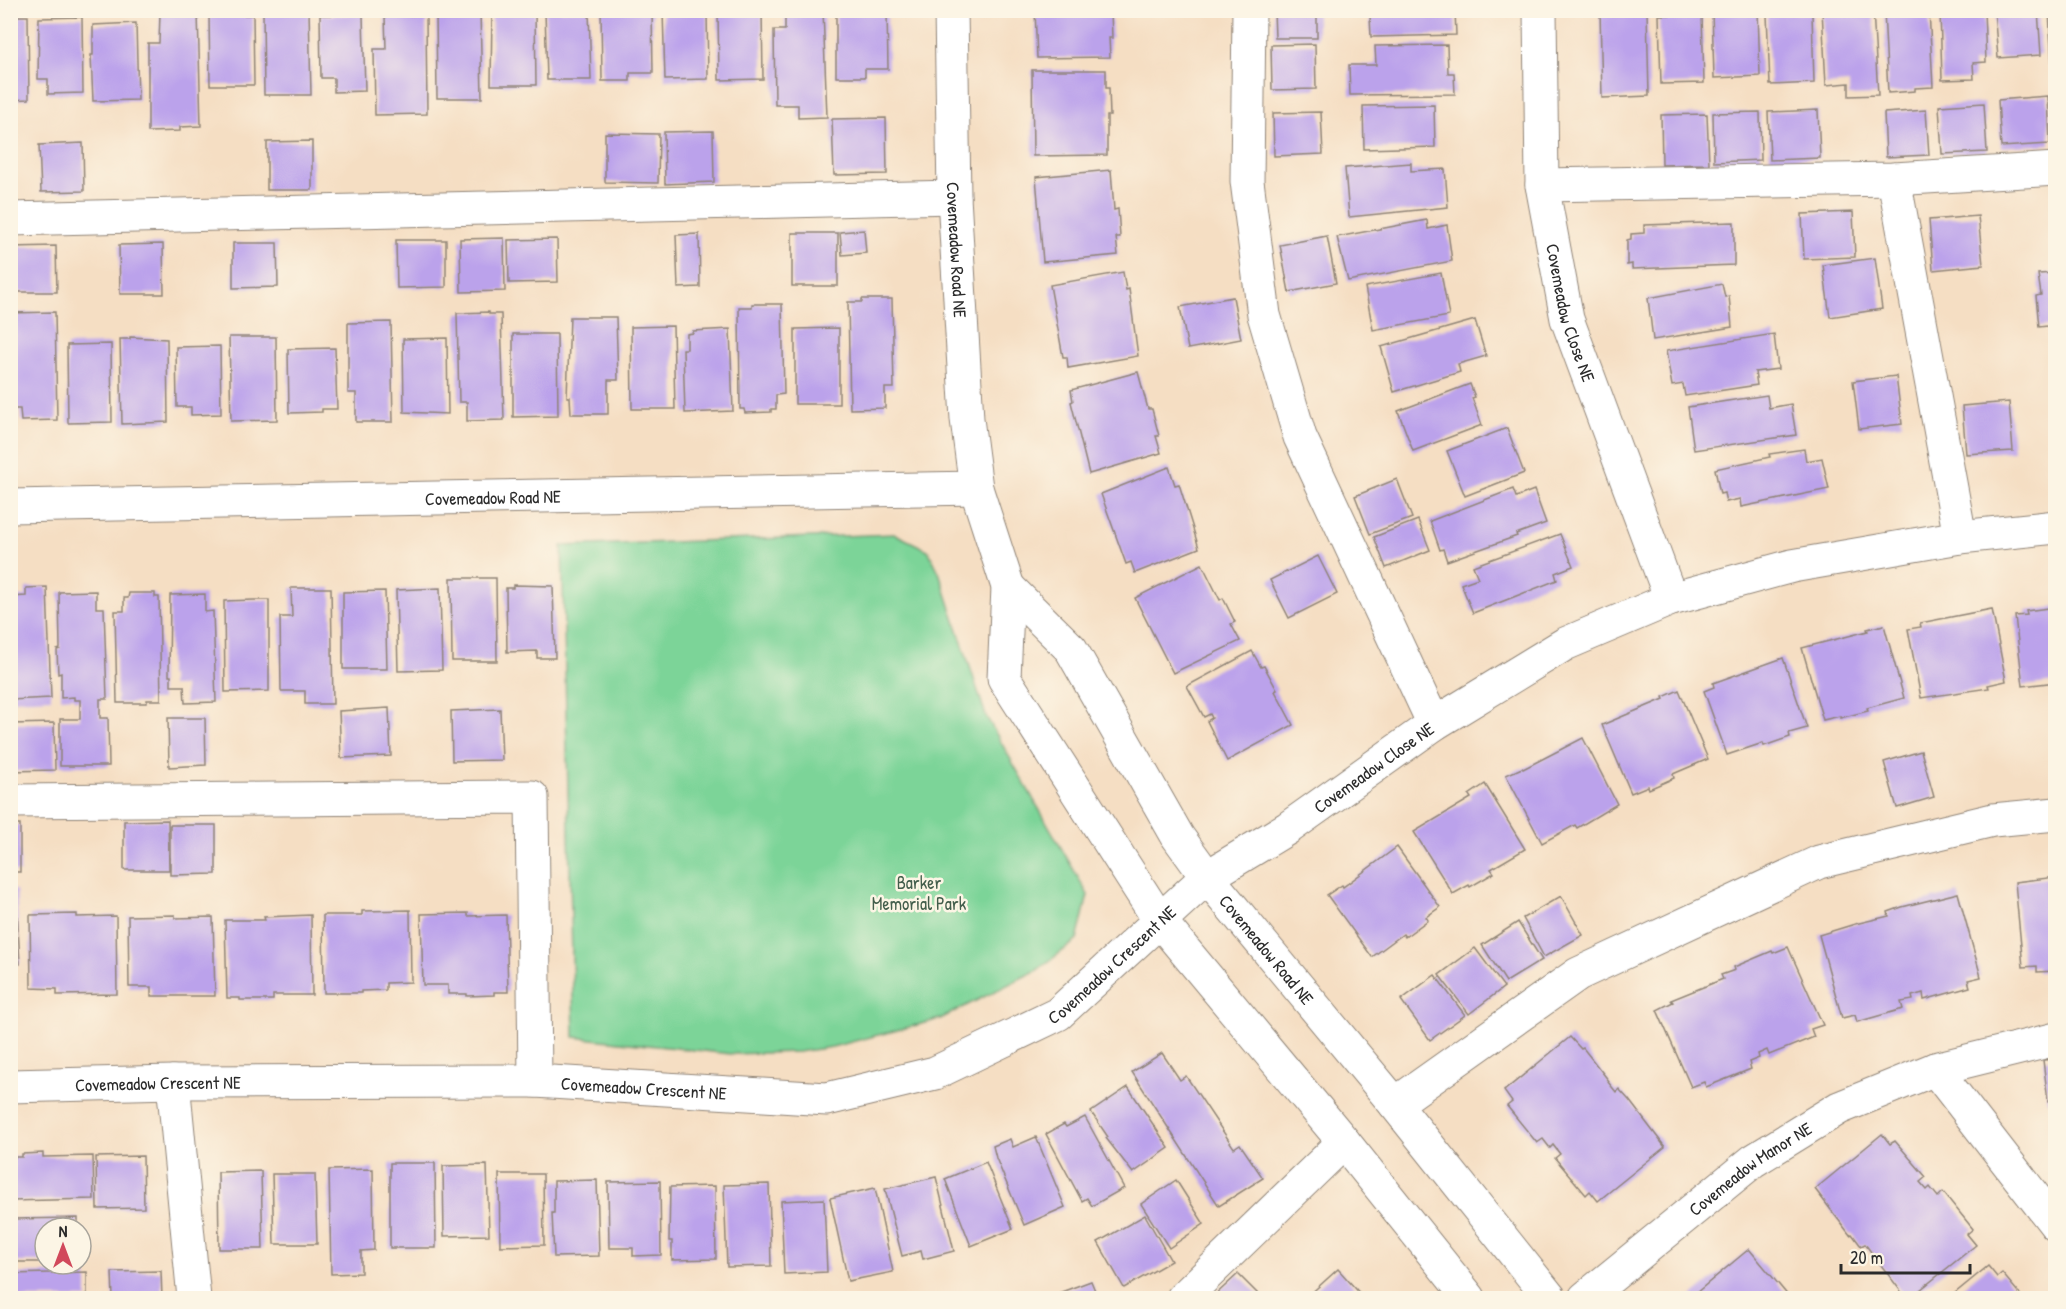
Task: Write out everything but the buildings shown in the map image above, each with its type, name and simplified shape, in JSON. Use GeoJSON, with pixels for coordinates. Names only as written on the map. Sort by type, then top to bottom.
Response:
{"type":"FeatureCollection","features":[{"type":"Feature","properties":{"kind":"street","name":"Covemeadow Road NE"},"geometry":{"type":"LineString","coordinates":[[951,10],[954,197],[967,419],[976,488],[1008,587],[1004,678],[1160,921],[1344,1142],[1469,1299]]}},
{"type":"Feature","properties":{"kind":"street"},"geometry":{"type":"LineString","coordinates":[[1249,10],[1247,181],[1264,315],[1300,437],[1434,724]]}},
{"type":"Feature","properties":{"kind":"street","name":"Covemeadow Close NE"},"geometry":{"type":"LineString","coordinates":[[1540,10],[1542,185],[1567,319],[1671,599]]}},
{"type":"Feature","properties":{"kind":"street"},"geometry":{"type":"LineString","coordinates":[[1542,185],[1894,179],[2055,169]]}},
{"type":"Feature","properties":{"kind":"street"},"geometry":{"type":"LineString","coordinates":[[1894,179],[1960,537]]}},
{"type":"Feature","properties":{"kind":"street"},"geometry":{"type":"LineString","coordinates":[[10,219],[954,197]]}},
{"type":"Feature","properties":{"kind":"street","name":"Covemeadow Road NE"},"geometry":{"type":"LineString","coordinates":[[10,506],[976,488]]}},
{"type":"Feature","properties":{"kind":"street","name":"Covemeadow Close NE"},"geometry":{"type":"LineString","coordinates":[[1208,877],[1288,828],[1434,724],[1566,644],[1671,599],[1792,566],[1960,537],[2055,527]]}},
{"type":"Feature","properties":{"kind":"street","name":"Covemeadow Road NE"},"geometry":{"type":"LineString","coordinates":[[1008,587],[1071,649],[1178,837],[1208,877],[1395,1104],[1550,1299]]}},
{"type":"Feature","properties":{"kind":"street"},"geometry":{"type":"LineString","coordinates":[[10,801],[532,797],[535,1081]]}},
{"type":"Feature","properties":{"kind":"street"},"geometry":{"type":"LineString","coordinates":[[1395,1104],[1578,974],[1819,862],[1994,820],[2055,814]]}},
{"type":"Feature","properties":{"kind":"street","name":"Covemeadow Crescent NE"},"geometry":{"type":"LineString","coordinates":[[10,1086],[173,1082],[535,1081],[827,1099],[935,1073],[1058,1014],[1208,877]]}},
{"type":"Feature","properties":{"kind":"street","name":"Covemeadow Manor NE"},"geometry":{"type":"LineString","coordinates":[[1585,1299],[1753,1161],[1839,1108],[1935,1070],[2055,1039]]}},
{"type":"Feature","properties":{"kind":"street"},"geometry":{"type":"LineString","coordinates":[[1935,1070],[2055,1225]]}},
{"type":"Feature","properties":{"kind":"street"},"geometry":{"type":"LineString","coordinates":[[173,1082],[194,1299]]}},
{"type":"Feature","properties":{"kind":"street"},"geometry":{"type":"LineString","coordinates":[[1183,1299],[1344,1142]]}},
{"type":"Feature","properties":{"kind":"green space","name":"Barker Memorial Park"},"geometry":{"type":"Polygon","coordinates":[[[895,534],[928,550],[939,572],[986,716],[1088,895],[1077,940],[1037,970],[940,1019],[832,1047],[798,1052],[731,1054],[574,1037],[562,546],[895,534]]]}}]}
